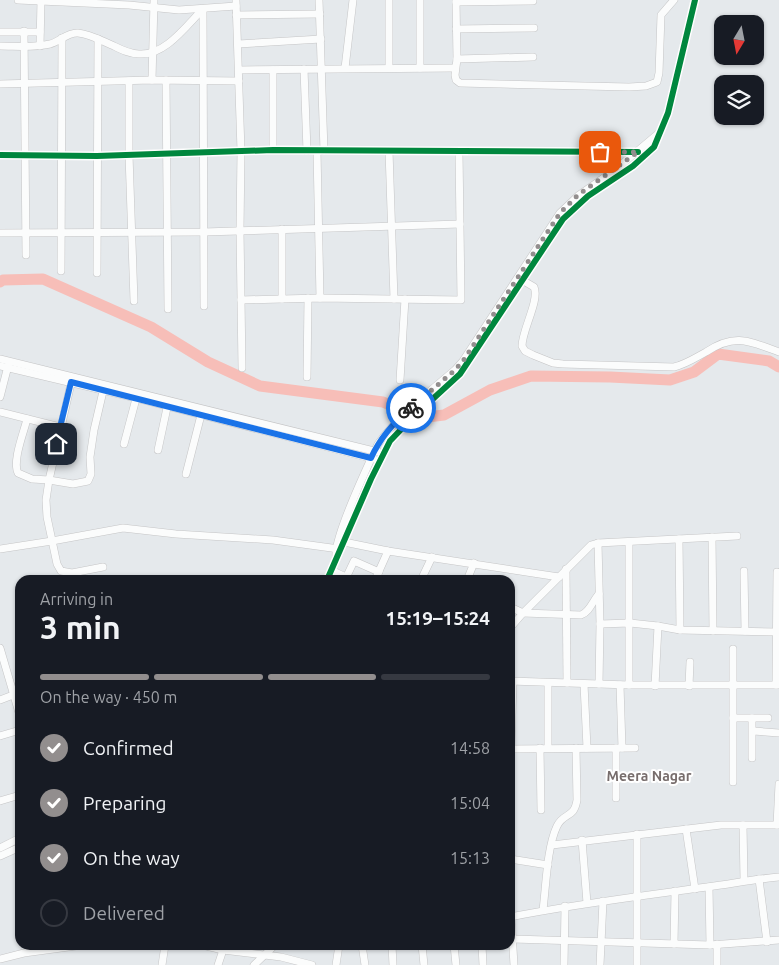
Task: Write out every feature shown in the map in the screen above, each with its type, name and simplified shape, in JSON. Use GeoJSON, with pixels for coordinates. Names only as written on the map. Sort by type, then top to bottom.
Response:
{"type":"FeatureCollection","features":[{"type":"Feature","properties":{"kind":"street"},"geometry":{"type":"LineString","coordinates":[[18,0],[129,3],[179,10],[203,9],[236,3],[241,151],[242,368]]}},
{"type":"Feature","properties":{"kind":"street"},"geometry":{"type":"LineString","coordinates":[[40,46],[41,0]]}},
{"type":"Feature","properties":{"kind":"street"},"geometry":{"type":"LineString","coordinates":[[152,80],[154,0]]}},
{"type":"Feature","properties":{"kind":"street"},"geometry":{"type":"LineString","coordinates":[[319,0],[322,69],[318,228],[320,298]]}},
{"type":"Feature","properties":{"kind":"street"},"geometry":{"type":"LineString","coordinates":[[346,68],[353,0]]}},
{"type":"Feature","properties":{"kind":"street"},"geometry":{"type":"LineString","coordinates":[[388,0],[389,68]]}},
{"type":"Feature","properties":{"kind":"street"},"geometry":{"type":"LineString","coordinates":[[420,0],[420,68]]}},
{"type":"Feature","properties":{"kind":"street"},"geometry":{"type":"LineString","coordinates":[[533,1],[456,1],[456,80],[464,84],[629,87],[653,85],[658,78],[661,15],[674,0]]}},
{"type":"Feature","properties":{"kind":"street"},"geometry":{"type":"LineString","coordinates":[[340,549],[348,513],[371,458],[385,434],[401,416],[460,374],[564,213],[633,166],[654,147],[662,131],[679,70],[695,0]]}},
{"type":"Feature","properties":{"kind":"street"},"geometry":{"type":"LineString","coordinates":[[0,46],[40,46],[53,43],[77,32],[134,54],[153,53],[166,45],[203,9]]}},
{"type":"Feature","properties":{"kind":"street"},"geometry":{"type":"LineString","coordinates":[[203,9],[204,306]]}},
{"type":"Feature","properties":{"kind":"street"},"geometry":{"type":"LineString","coordinates":[[236,15],[320,14]]}},
{"type":"Feature","properties":{"kind":"street"},"geometry":{"type":"LineString","coordinates":[[456,29],[534,28]]}},
{"type":"Feature","properties":{"kind":"street"},"geometry":{"type":"LineString","coordinates":[[24,31],[26,255]]}},
{"type":"Feature","properties":{"kind":"street"},"geometry":{"type":"LineString","coordinates":[[0,32],[40,32]]}},
{"type":"Feature","properties":{"kind":"street"},"geometry":{"type":"LineString","coordinates":[[61,271],[62,38]]}},
{"type":"Feature","properties":{"kind":"street"},"geometry":{"type":"LineString","coordinates":[[97,273],[98,39]]}},
{"type":"Feature","properties":{"kind":"street"},"geometry":{"type":"LineString","coordinates":[[238,44],[321,39]]}},
{"type":"Feature","properties":{"kind":"street"},"geometry":{"type":"LineString","coordinates":[[456,59],[533,57]]}},
{"type":"Feature","properties":{"kind":"street"},"geometry":{"type":"LineString","coordinates":[[239,70],[455,68]]}},
{"type":"Feature","properties":{"kind":"street"},"geometry":{"type":"LineString","coordinates":[[304,69],[307,150]]}},
{"type":"Feature","properties":{"kind":"street"},"geometry":{"type":"LineString","coordinates":[[273,70],[273,150]]}},
{"type":"Feature","properties":{"kind":"street"},"geometry":{"type":"LineString","coordinates":[[0,84],[152,80],[239,81]]}},
{"type":"Feature","properties":{"kind":"street"},"geometry":{"type":"LineString","coordinates":[[166,80],[168,309]]}},
{"type":"Feature","properties":{"kind":"street"},"geometry":{"type":"LineString","coordinates":[[129,81],[129,155],[134,302]]}},
{"type":"Feature","properties":{"kind":"street"},"geometry":{"type":"LineString","coordinates":[[448,381],[578,195],[638,152],[662,131]]}},
{"type":"Feature","properties":{"kind":"street"},"geometry":{"type":"LineString","coordinates":[[0,155],[96,156],[273,150],[638,152]]}},
{"type":"Feature","properties":{"kind":"street"},"geometry":{"type":"LineString","coordinates":[[389,151],[394,298]]}},
{"type":"Feature","properties":{"kind":"street"},"geometry":{"type":"LineString","coordinates":[[241,300],[394,298],[461,300],[459,152]]}},
{"type":"Feature","properties":{"kind":"street"},"geometry":{"type":"LineString","coordinates":[[0,233],[204,232],[460,224]]}},
{"type":"Feature","properties":{"kind":"street"},"geometry":{"type":"LineString","coordinates":[[282,229],[282,299]]}},
{"type":"Feature","properties":{"kind":"street"},"geometry":{"type":"LineString","coordinates":[[522,280],[534,287],[536,294],[526,324],[522,346],[525,351],[553,363],[674,368],[693,360],[714,346],[732,339],[779,352]]}},
{"type":"Feature","properties":{"kind":"street"},"geometry":{"type":"LineString","coordinates":[[307,377],[308,298]]}},
{"type":"Feature","properties":{"kind":"street"},"geometry":{"type":"LineString","coordinates":[[400,380],[405,299]]}},
{"type":"Feature","properties":{"kind":"street"},"geometry":{"type":"LineString","coordinates":[[0,359],[5,365],[384,453]]}},
{"type":"Feature","properties":{"kind":"street"},"geometry":{"type":"LineString","coordinates":[[0,397],[5,365]]}},
{"type":"Feature","properties":{"kind":"street"},"geometry":{"type":"LineString","coordinates":[[72,380],[49,480],[46,509],[57,564],[61,571],[72,573],[103,567]]}},
{"type":"Feature","properties":{"kind":"street"},"geometry":{"type":"LineString","coordinates":[[27,419],[15,468],[18,473],[32,479],[73,484],[88,481],[91,474],[90,457],[94,430],[104,388]]}},
{"type":"Feature","properties":{"kind":"street"},"geometry":{"type":"LineString","coordinates":[[328,575],[390,441],[436,391]]}},
{"type":"Feature","properties":{"kind":"street"},"geometry":{"type":"LineString","coordinates":[[124,444],[137,395]]}},
{"type":"Feature","properties":{"kind":"street"},"geometry":{"type":"LineString","coordinates":[[158,450],[168,403]]}},
{"type":"Feature","properties":{"kind":"street"},"geometry":{"type":"LineString","coordinates":[[202,411],[380,461]]}},
{"type":"Feature","properties":{"kind":"street"},"geometry":{"type":"LineString","coordinates":[[186,474],[202,411]]}},
{"type":"Feature","properties":{"kind":"street"},"geometry":{"type":"LineString","coordinates":[[0,412],[60,427]]}},
{"type":"Feature","properties":{"kind":"street"},"geometry":{"type":"LineString","coordinates":[[0,549],[52,542],[124,528],[272,540],[340,549],[388,551],[559,576]]}},
{"type":"Feature","properties":{"kind":"street"},"geometry":{"type":"LineString","coordinates":[[515,622],[587,548],[598,543],[737,536]]}},
{"type":"Feature","properties":{"kind":"street"},"geometry":{"type":"LineString","coordinates":[[712,538],[713,631]]}},
{"type":"Feature","properties":{"kind":"street"},"geometry":{"type":"LineString","coordinates":[[679,539],[680,630]]}},
{"type":"Feature","properties":{"kind":"street"},"geometry":{"type":"LineString","coordinates":[[629,542],[629,685]]}},
{"type":"Feature","properties":{"kind":"street"},"geometry":{"type":"LineString","coordinates":[[598,543],[599,684]]}},
{"type":"Feature","properties":{"kind":"street"},"geometry":{"type":"LineString","coordinates":[[378,575],[388,551]]}},
{"type":"Feature","properties":{"kind":"street"},"geometry":{"type":"LineString","coordinates":[[423,575],[432,557]]}},
{"type":"Feature","properties":{"kind":"street"},"geometry":{"type":"LineString","coordinates":[[349,575],[354,561],[379,572]]}},
{"type":"Feature","properties":{"kind":"street"},"geometry":{"type":"LineString","coordinates":[[469,575],[474,563]]}},
{"type":"Feature","properties":{"kind":"street"},"geometry":{"type":"LineString","coordinates":[[566,569],[567,683]]}},
{"type":"Feature","properties":{"kind":"street"},"geometry":{"type":"LineString","coordinates":[[331,570],[340,575]]}},
{"type":"Feature","properties":{"kind":"street"},"geometry":{"type":"LineString","coordinates":[[744,571],[744,631]]}},
{"type":"Feature","properties":{"kind":"street"},"geometry":{"type":"LineString","coordinates":[[515,681],[656,686],[777,685],[777,572]]}},
{"type":"Feature","properties":{"kind":"street"},"geometry":{"type":"LineString","coordinates":[[515,609],[523,613],[586,614],[599,594]]}},
{"type":"Feature","properties":{"kind":"street"},"geometry":{"type":"LineString","coordinates":[[600,624],[630,623],[680,630],[777,632]]}},
{"type":"Feature","properties":{"kind":"street"},"geometry":{"type":"LineString","coordinates":[[656,686],[658,626]]}},
{"type":"Feature","properties":{"kind":"street"},"geometry":{"type":"LineString","coordinates":[[0,648],[2,663],[15,698]]}},
{"type":"Feature","properties":{"kind":"street"},"geometry":{"type":"LineString","coordinates":[[733,782],[734,650]]}},
{"type":"Feature","properties":{"kind":"street"},"geometry":{"type":"LineString","coordinates":[[689,686],[690,662]]}},
{"type":"Feature","properties":{"kind":"street"},"geometry":{"type":"LineString","coordinates":[[541,810],[548,683]]}},
{"type":"Feature","properties":{"kind":"street"},"geometry":{"type":"LineString","coordinates":[[584,684],[586,748]]}},
{"type":"Feature","properties":{"kind":"street"},"geometry":{"type":"LineString","coordinates":[[616,798],[620,685]]}},
{"type":"Feature","properties":{"kind":"street"},"geometry":{"type":"LineString","coordinates":[[0,700],[14,695]]}},
{"type":"Feature","properties":{"kind":"street"},"geometry":{"type":"LineString","coordinates":[[733,718],[768,718]]}},
{"type":"Feature","properties":{"kind":"street"},"geometry":{"type":"LineString","coordinates":[[752,718],[752,758]]}},
{"type":"Feature","properties":{"kind":"street"},"geometry":{"type":"LineString","coordinates":[[753,731],[779,732]]}},
{"type":"Feature","properties":{"kind":"street"},"geometry":{"type":"LineString","coordinates":[[0,736],[15,732]]}},
{"type":"Feature","properties":{"kind":"street"},"geometry":{"type":"LineString","coordinates":[[543,910],[548,865],[558,824],[561,820],[572,814],[578,800],[576,748]]}},
{"type":"Feature","properties":{"kind":"street"},"geometry":{"type":"LineString","coordinates":[[515,749],[635,748]]}},
{"type":"Feature","properties":{"kind":"street"},"geometry":{"type":"LineString","coordinates":[[552,845],[721,824],[778,825],[779,784]]}},
{"type":"Feature","properties":{"kind":"street"},"geometry":{"type":"LineString","coordinates":[[0,801],[15,796]]}},
{"type":"Feature","properties":{"kind":"street"},"geometry":{"type":"LineString","coordinates":[[743,825],[744,880]]}},
{"type":"Feature","properties":{"kind":"street"},"geometry":{"type":"LineString","coordinates":[[686,829],[695,888]]}},
{"type":"Feature","properties":{"kind":"street"},"geometry":{"type":"LineString","coordinates":[[637,834],[637,965]]}},
{"type":"Feature","properties":{"kind":"street"},"geometry":{"type":"LineString","coordinates":[[582,840],[587,903]]}},
{"type":"Feature","properties":{"kind":"street"},"geometry":{"type":"LineString","coordinates":[[0,854],[15,842]]}},
{"type":"Feature","properties":{"kind":"street"},"geometry":{"type":"LineString","coordinates":[[0,854],[15,848]]}},
{"type":"Feature","properties":{"kind":"street"},"geometry":{"type":"LineString","coordinates":[[515,861],[548,865]]}},
{"type":"Feature","properties":{"kind":"street"},"geometry":{"type":"LineString","coordinates":[[515,915],[565,906],[709,887],[744,880],[779,877]]}},
{"type":"Feature","properties":{"kind":"street"},"geometry":{"type":"LineString","coordinates":[[759,879],[767,942]]}},
{"type":"Feature","properties":{"kind":"street"},"geometry":{"type":"LineString","coordinates":[[709,887],[713,944],[717,965]]}},
{"type":"Feature","properties":{"kind":"street"},"geometry":{"type":"LineString","coordinates":[[674,944],[675,891]]}},
{"type":"Feature","properties":{"kind":"street"},"geometry":{"type":"LineString","coordinates":[[600,965],[602,901]]}},
{"type":"Feature","properties":{"kind":"street"},"geometry":{"type":"LineString","coordinates":[[564,965],[565,906]]}},
{"type":"Feature","properties":{"kind":"street"},"geometry":{"type":"LineString","coordinates":[[515,939],[636,944],[713,944],[779,940]]}},
{"type":"Feature","properties":{"kind":"street"},"geometry":{"type":"LineString","coordinates":[[0,959],[46,950]]}},
{"type":"Feature","properties":{"kind":"street"},"geometry":{"type":"LineString","coordinates":[[162,965],[164,950]]}},
{"type":"Feature","properties":{"kind":"street"},"geometry":{"type":"LineString","coordinates":[[218,965],[223,950],[282,957],[312,965]]}},
{"type":"Feature","properties":{"kind":"street"},"geometry":{"type":"LineString","coordinates":[[254,965],[270,950]]}},
{"type":"Feature","properties":{"kind":"street"},"geometry":{"type":"LineString","coordinates":[[336,965],[338,950]]}},
{"type":"Feature","properties":{"kind":"street"},"geometry":{"type":"LineString","coordinates":[[363,950],[365,965]]}},
{"type":"Feature","properties":{"kind":"street"},"geometry":{"type":"LineString","coordinates":[[392,950],[393,965]]}},
{"type":"Feature","properties":{"kind":"street"},"geometry":{"type":"LineString","coordinates":[[422,950],[424,965]]}},
{"type":"Feature","properties":{"kind":"street"},"geometry":{"type":"LineString","coordinates":[[454,950],[456,965]]}},
{"type":"Feature","properties":{"kind":"street"},"geometry":{"type":"LineString","coordinates":[[482,950],[482,965]]}},
{"type":"Feature","properties":{"kind":"street"},"geometry":{"type":"LineString","coordinates":[[513,950],[514,965]]}},
{"type":"Feature","properties":{"kind":"waterway"},"geometry":{"type":"LineString","coordinates":[[0,282],[3,280],[43,279],[151,327],[208,362],[260,386],[383,402],[419,418],[444,415],[490,390],[531,376],[670,380],[694,372],[718,354],[769,361],[779,367]]}},
{"type":"Feature","properties":{"kind":"cycle path"},"geometry":{"type":"LineString","coordinates":[[329,575],[371,479],[390,441],[460,374],[563,219],[588,196],[633,166],[654,147],[668,113],[695,0]]}},
{"type":"Feature","properties":{"kind":"cycle path"},"geometry":{"type":"LineString","coordinates":[[0,155],[97,156],[273,150],[638,152]]}},
{"type":"Feature","properties":{"kind":"way so far"},"geometry":{"type":"LineString","coordinates":[[411,408],[463,361],[560,213],[578,195],[638,152],[600,152]]}},
{"type":"Feature","properties":{"kind":"district","name":"Meera Nagar"},"geometry":{"type":"Point","coordinates":[649,776]}},
{"type":"Feature","properties":{"kind":"route"},"geometry":{"type":"LineString","coordinates":[[56,444],[71,382],[371,458],[385,434],[411,408]]}}]}
